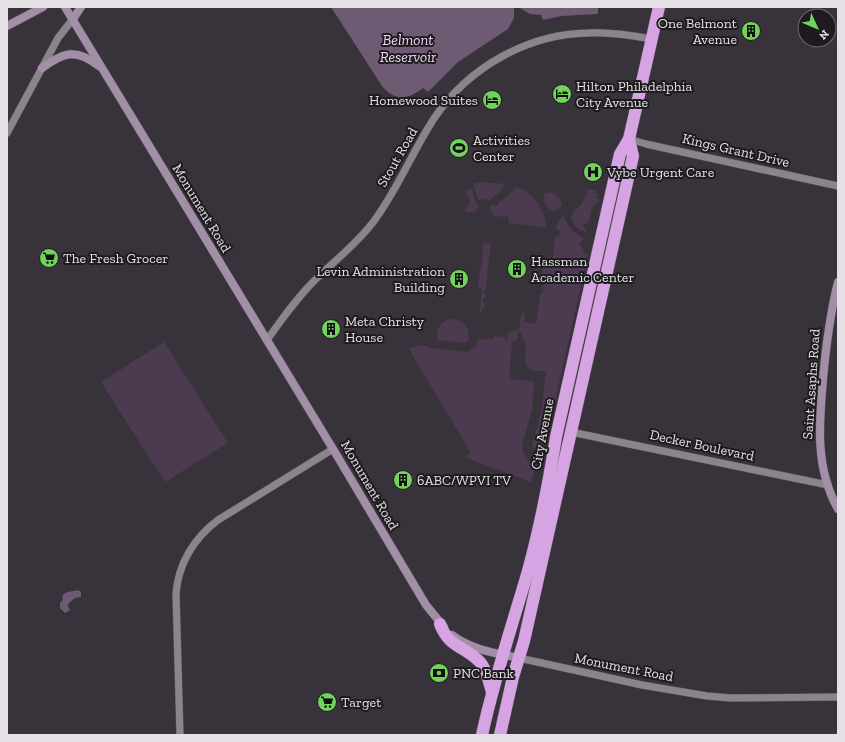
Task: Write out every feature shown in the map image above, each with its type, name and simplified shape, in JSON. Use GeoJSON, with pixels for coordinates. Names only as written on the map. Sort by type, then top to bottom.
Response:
{"type":"FeatureCollection","features":[{"type":"Feature","properties":{"kind":"highway","name":"City Avenue"},"geometry":{"type":"LineString","coordinates":[[482,735],[502,655],[530,560],[552,466],[556,436],[620,154],[630,139],[658,7]]}},
{"type":"Feature","properties":{"kind":"highway","name":"City Avenue"},"geometry":{"type":"LineString","coordinates":[[500,735],[571,432],[633,156],[630,139]]}},
{"type":"Feature","properties":{"kind":"highway"},"geometry":{"type":"LineString","coordinates":[[601,238],[608,243],[612,250]]}},
{"type":"Feature","properties":{"kind":"highway"},"geometry":{"type":"LineString","coordinates":[[440,624],[451,642],[473,656],[481,664],[486,671],[492,692]]}},
{"type":"Feature","properties":{"kind":"street"},"geometry":{"type":"LineString","coordinates":[[7,26],[43,7]]}},
{"type":"Feature","properties":{"kind":"street","name":"Monument Road"},"geometry":{"type":"LineString","coordinates":[[65,7],[333,449],[422,599],[440,624],[453,636],[468,645],[502,655],[642,685],[707,696],[731,698],[838,697]]}},
{"type":"Feature","properties":{"kind":"street"},"geometry":{"type":"LineString","coordinates":[[7,133],[62,33],[81,7]]}},
{"type":"Feature","properties":{"kind":"street","name":"Stout Road"},"geometry":{"type":"LineString","coordinates":[[267,340],[307,288],[357,242],[371,225],[441,109],[456,92],[482,69],[502,56],[521,47],[558,36],[578,33],[603,33],[651,40]]}},
{"type":"Feature","properties":{"kind":"street"},"geometry":{"type":"LineString","coordinates":[[42,68],[56,58],[71,53],[80,54],[103,69]]}},
{"type":"Feature","properties":{"kind":"street","name":"Kings Grant Drive"},"geometry":{"type":"LineString","coordinates":[[630,139],[646,144],[838,186]]}},
{"type":"Feature","properties":{"kind":"street","name":"Saint Asaphs Road"},"geometry":{"type":"LineString","coordinates":[[838,282],[828,328],[820,412],[820,455],[828,485],[838,509]]}},
{"type":"Feature","properties":{"kind":"street","name":"Decker Boulevard"},"geometry":{"type":"LineString","coordinates":[[571,432],[828,485]]}},
{"type":"Feature","properties":{"kind":"street"},"geometry":{"type":"LineString","coordinates":[[180,735],[176,594],[178,578],[188,553],[203,533],[218,520],[333,449]]}},
{"type":"Feature","properties":{"kind":"shaded area"},"geometry":{"type":"Polygon","coordinates":[[[483,182],[505,184],[502,190],[490,200],[478,200],[473,184],[483,182]]]}},
{"type":"Feature","properties":{"kind":"shaded area"},"geometry":{"type":"Polygon","coordinates":[[[516,187],[522,189],[537,202],[544,214],[546,226],[542,228],[531,225],[509,224],[508,217],[493,216],[489,208],[492,205],[495,208],[494,206],[499,205],[499,202],[516,187]]]}},
{"type":"Feature","properties":{"kind":"shaded area"},"geometry":{"type":"Polygon","coordinates":[[[472,188],[476,203],[479,207],[476,210],[476,213],[464,211],[470,202],[465,192],[472,188]]]}},
{"type":"Feature","properties":{"kind":"shaded area"},"geometry":{"type":"Polygon","coordinates":[[[588,189],[596,191],[596,198],[599,199],[598,203],[592,207],[589,221],[583,225],[586,232],[576,227],[571,217],[573,212],[582,204],[588,189]]]}},
{"type":"Feature","properties":{"kind":"shaded area"},"geometry":{"type":"Polygon","coordinates":[[[546,193],[552,193],[559,197],[562,205],[558,210],[553,211],[547,207],[543,201],[546,193]]]}},
{"type":"Feature","properties":{"kind":"shaded area"},"geometry":{"type":"Polygon","coordinates":[[[563,216],[572,231],[584,238],[579,243],[583,249],[582,253],[588,254],[543,455],[543,449],[537,446],[533,449],[532,446],[541,413],[546,371],[534,371],[526,366],[526,343],[522,338],[520,331],[518,331],[517,340],[512,342],[509,379],[532,381],[534,383],[532,410],[522,446],[524,454],[532,464],[536,466],[531,482],[466,458],[466,456],[471,453],[409,349],[393,352],[422,345],[431,348],[468,352],[476,346],[478,339],[494,339],[494,336],[505,337],[505,340],[512,340],[507,339],[508,333],[510,331],[519,330],[521,315],[523,315],[523,313],[525,313],[524,322],[536,324],[540,294],[543,293],[542,286],[544,285],[547,275],[542,273],[543,263],[552,264],[555,237],[559,237],[560,231],[556,230],[557,223],[563,216]]]}},
{"type":"Feature","properties":{"kind":"shaded area"},"geometry":{"type":"Polygon","coordinates":[[[483,243],[491,244],[486,290],[482,292],[486,295],[486,297],[482,299],[485,307],[482,307],[482,312],[480,312],[482,289],[478,288],[482,266],[483,243]]]}},
{"type":"Feature","properties":{"kind":"shaded area"},"geometry":{"type":"Polygon","coordinates":[[[455,319],[465,324],[467,327],[469,333],[468,341],[465,343],[438,340],[437,332],[440,325],[447,320],[455,319]]]}},
{"type":"Feature","properties":{"kind":"shaded area"},"geometry":{"type":"Polygon","coordinates":[[[164,342],[228,443],[165,482],[101,382],[164,342]]]}},
{"type":"Feature","properties":{"kind":"water","name":"Belmont Reservoir"},"geometry":{"type":"Polygon","coordinates":[[[331,7],[514,7],[514,18],[508,29],[458,62],[428,92],[423,88],[413,95],[397,97],[392,95],[382,86],[331,7]]]}},
{"type":"Feature","properties":{"kind":"water"},"geometry":{"type":"Polygon","coordinates":[[[518,7],[613,7],[598,8],[598,14],[561,16],[543,20],[541,15],[530,14],[518,7]]]}},
{"type":"Feature","properties":{"kind":"water"},"geometry":{"type":"Polygon","coordinates":[[[78,590],[81,592],[81,597],[75,598],[69,603],[68,606],[70,610],[65,613],[60,608],[63,595],[78,590]]]}},
{"type":"Feature","properties":{"kind":"place","name":"One Belmont Avenue"},"geometry":{"type":"Point","coordinates":[751,31]}},
{"type":"Feature","properties":{"kind":"place","name":"Hilton Philadelphia City Avenue"},"geometry":{"type":"Point","coordinates":[562,94]}},
{"type":"Feature","properties":{"kind":"place","name":"Homewood Suites"},"geometry":{"type":"Point","coordinates":[492,100]}},
{"type":"Feature","properties":{"kind":"place","name":"Activities Center"},"geometry":{"type":"Point","coordinates":[459,148]}},
{"type":"Feature","properties":{"kind":"place","name":"Vybe Urgent Care"},"geometry":{"type":"Point","coordinates":[593,172]}},
{"type":"Feature","properties":{"kind":"place","name":"The Fresh Grocer"},"geometry":{"type":"Point","coordinates":[49,258]}},
{"type":"Feature","properties":{"kind":"place","name":"Hassman Academic Center"},"geometry":{"type":"Point","coordinates":[517,269]}},
{"type":"Feature","properties":{"kind":"place","name":"Levin Administration Building"},"geometry":{"type":"Point","coordinates":[459,279]}},
{"type":"Feature","properties":{"kind":"place","name":"Meta Christy House"},"geometry":{"type":"Point","coordinates":[331,329]}},
{"type":"Feature","properties":{"kind":"place","name":"6ABC/WPVI TV"},"geometry":{"type":"Point","coordinates":[403,480]}},
{"type":"Feature","properties":{"kind":"place","name":"PNC Bank"},"geometry":{"type":"Point","coordinates":[439,673]}},
{"type":"Feature","properties":{"kind":"place","name":"Target"},"geometry":{"type":"Point","coordinates":[327,702]}}]}
